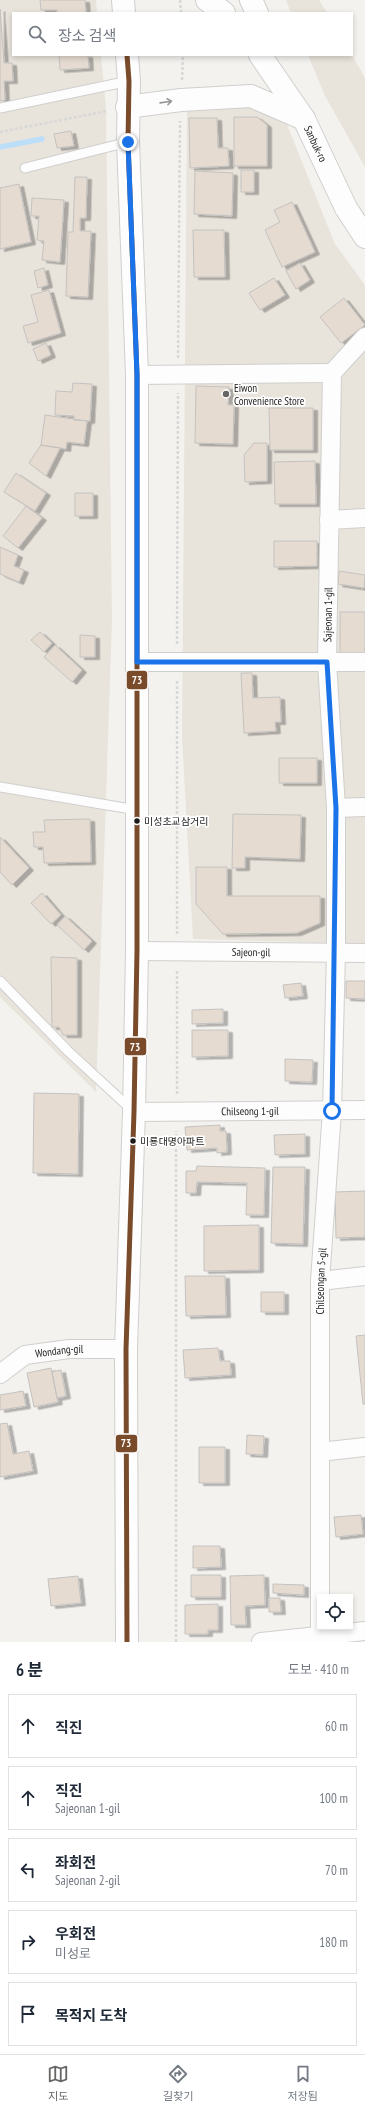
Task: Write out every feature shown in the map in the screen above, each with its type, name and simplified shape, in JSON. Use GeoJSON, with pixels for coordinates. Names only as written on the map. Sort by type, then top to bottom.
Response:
{"type":"FeatureCollection","features":[{"type":"Feature","properties":{"kind":"street"},"geometry":{"type":"LineString","coordinates":[[123,0],[124,12]]}},
{"type":"Feature","properties":{"kind":"street"},"geometry":{"type":"LineString","coordinates":[[207,0],[223,12]]}},
{"type":"Feature","properties":{"kind":"street"},"geometry":{"type":"LineString","coordinates":[[251,0],[257,12]]}},
{"type":"Feature","properties":{"kind":"street"},"geometry":{"type":"LineString","coordinates":[[127,56],[129,81],[127,107],[128,142],[137,375],[137,951],[134,1112],[126,1349],[127,1642]]}},
{"type":"Feature","properties":{"kind":"street","name":"Sanbuk-ro"},"geometry":{"type":"LineString","coordinates":[[261,56],[304,120],[346,208],[365,237]]}},
{"type":"Feature","properties":{"kind":"street"},"geometry":{"type":"LineString","coordinates":[[276,56],[304,120]]}},
{"type":"Feature","properties":{"kind":"street"},"geometry":{"type":"LineString","coordinates":[[127,107],[181,100],[251,96],[304,120]]}},
{"type":"Feature","properties":{"kind":"street"},"geometry":{"type":"LineString","coordinates":[[137,375],[332,373],[365,337]]}},
{"type":"Feature","properties":{"kind":"street","name":"Sajeonan 1-gil"},"geometry":{"type":"LineString","coordinates":[[332,373],[327,662],[336,808],[336,953]]}},
{"type":"Feature","properties":{"kind":"street"},"geometry":{"type":"LineString","coordinates":[[329,520],[365,518]]}},
{"type":"Feature","properties":{"kind":"street"},"geometry":{"type":"LineString","coordinates":[[137,662],[365,662]]}},
{"type":"Feature","properties":{"kind":"street"},"geometry":{"type":"LineString","coordinates":[[336,808],[365,807]]}},
{"type":"Feature","properties":{"kind":"street","name":"Sajeon-gil"},"geometry":{"type":"LineString","coordinates":[[137,951],[177,950],[365,953]]}},
{"type":"Feature","properties":{"kind":"street","name":"Chilseongan 5-gil"},"geometry":{"type":"LineString","coordinates":[[320,1594],[320,1282],[332,1111],[336,953]]}},
{"type":"Feature","properties":{"kind":"street","name":"Chilseong 1-gil"},"geometry":{"type":"LineString","coordinates":[[134,1112],[365,1110]]}},
{"type":"Feature","properties":{"kind":"street"},"geometry":{"type":"LineString","coordinates":[[320,1282],[365,1276]]}},
{"type":"Feature","properties":{"kind":"street","name":"Wondang-gil"},"geometry":{"type":"LineString","coordinates":[[0,1374],[25,1355],[69,1349],[126,1349]]}},
{"type":"Feature","properties":{"kind":"street"},"geometry":{"type":"LineString","coordinates":[[320,1452],[365,1447]]}},
{"type":"Feature","properties":{"kind":"street"},"geometry":{"type":"LineString","coordinates":[[261,1642],[320,1639],[365,1632]]}},
{"type":"Feature","properties":{"kind":"lane"},"geometry":{"type":"LineString","coordinates":[[0,108],[129,81]]}},
{"type":"Feature","properties":{"kind":"lane"},"geometry":{"type":"LineString","coordinates":[[25,168],[128,142]]}},
{"type":"Feature","properties":{"kind":"lane"},"geometry":{"type":"LineString","coordinates":[[0,787],[137,810]]}},
{"type":"Feature","properties":{"kind":"lane"},"geometry":{"type":"LineString","coordinates":[[0,981],[69,1052],[134,1112]]}},
{"type":"Feature","properties":{"kind":"path"},"geometry":{"type":"LineString","coordinates":[[180,0],[181,12]]}},
{"type":"Feature","properties":{"kind":"path"},"geometry":{"type":"LineString","coordinates":[[176,1642],[178,146],[183,56]]}},
{"type":"Feature","properties":{"kind":"path"},"geometry":{"type":"LineString","coordinates":[[0,132],[127,107]]}},
{"type":"Feature","properties":{"kind":"shaded area"},"geometry":{"type":"Polygon","coordinates":[[[0,0],[96,0],[97,12],[12,12],[12,56],[101,56],[106,107],[112,621],[96,1092],[0,997],[0,0]]]}},
{"type":"Feature","properties":{"kind":"shaded area"},"geometry":{"type":"Polygon","coordinates":[[[286,0],[319,0],[326,12],[291,12],[286,0]]]}},
{"type":"Feature","properties":{"kind":"shaded area"},"geometry":{"type":"Polygon","coordinates":[[[308,56],[353,56],[365,78],[365,167],[325,96],[308,56]]]}},
{"type":"Feature","properties":{"kind":"shaded area"},"geometry":{"type":"Polygon","coordinates":[[[245,101],[286,122],[335,244],[365,285],[365,944],[193,939],[182,736],[187,108],[245,101]]]}},
{"type":"Feature","properties":{"kind":"building"},"geometry":{"type":"Polygon","coordinates":[[[40,0],[85,0],[86,12],[57,12],[57,10],[41,10],[40,0]]]}},
{"type":"Feature","properties":{"kind":"building"},"geometry":{"type":"Polygon","coordinates":[[[0,9],[4,63],[12,63],[13,81],[4,81],[5,100],[0,101],[0,9]]]}},
{"type":"Feature","properties":{"kind":"building"},"geometry":{"type":"Polygon","coordinates":[[[59,56],[88,56],[89,68],[60,70],[59,56]]]}},
{"type":"Feature","properties":{"kind":"building"},"geometry":{"type":"Polygon","coordinates":[[[234,117],[257,117],[267,125],[267,166],[234,166],[234,117]]]}},
{"type":"Feature","properties":{"kind":"building"},"geometry":{"type":"Polygon","coordinates":[[[189,118],[217,118],[218,148],[228,148],[229,166],[190,168],[189,118]]]}},
{"type":"Feature","properties":{"kind":"building"},"geometry":{"type":"Polygon","coordinates":[[[71,131],[74,146],[57,148],[54,134],[71,131]]]}},
{"type":"Feature","properties":{"kind":"building"},"geometry":{"type":"Polygon","coordinates":[[[241,170],[254,170],[254,192],[241,192],[241,170]]]}},
{"type":"Feature","properties":{"kind":"building"},"geometry":{"type":"Polygon","coordinates":[[[195,171],[233,173],[232,216],[194,214],[195,171]]]}},
{"type":"Feature","properties":{"kind":"building"},"geometry":{"type":"Polygon","coordinates":[[[75,177],[87,177],[86,218],[80,218],[80,231],[91,231],[88,297],[66,296],[68,232],[73,232],[75,177]]]}},
{"type":"Feature","properties":{"kind":"building"},"geometry":{"type":"Polygon","coordinates":[[[19,184],[31,242],[0,249],[0,188],[19,184]]]}},
{"type":"Feature","properties":{"kind":"building"},"geometry":{"type":"Polygon","coordinates":[[[32,198],[64,200],[60,262],[42,260],[44,241],[37,240],[39,216],[31,216],[32,198]]]}},
{"type":"Feature","properties":{"kind":"building"},"geometry":{"type":"Polygon","coordinates":[[[292,202],[315,252],[282,267],[265,230],[280,222],[274,210],[292,202]]]}},
{"type":"Feature","properties":{"kind":"building"},"geometry":{"type":"Polygon","coordinates":[[[193,230],[224,230],[225,277],[194,277],[193,230]]]}},
{"type":"Feature","properties":{"kind":"building"},"geometry":{"type":"Polygon","coordinates":[[[300,263],[310,280],[296,289],[286,271],[300,263]]]}},
{"type":"Feature","properties":{"kind":"building"},"geometry":{"type":"Polygon","coordinates":[[[44,268],[48,285],[38,288],[34,271],[44,268]]]}},
{"type":"Feature","properties":{"kind":"building"},"geometry":{"type":"Polygon","coordinates":[[[274,278],[285,295],[260,310],[249,293],[274,278]]]}},
{"type":"Feature","properties":{"kind":"building"},"geometry":{"type":"Polygon","coordinates":[[[49,290],[61,333],[28,343],[23,326],[38,322],[31,295],[49,290]]]}},
{"type":"Feature","properties":{"kind":"building"},"geometry":{"type":"Polygon","coordinates":[[[344,298],[365,325],[341,343],[320,317],[344,298]]]}},
{"type":"Feature","properties":{"kind":"building"},"geometry":{"type":"Polygon","coordinates":[[[46,343],[51,355],[38,361],[33,349],[46,343]]]}},
{"type":"Feature","properties":{"kind":"building"},"geometry":{"type":"Polygon","coordinates":[[[73,383],[92,384],[90,421],[74,420],[74,416],[55,415],[56,391],[72,392],[73,383]]]}},
{"type":"Feature","properties":{"kind":"building"},"geometry":{"type":"Polygon","coordinates":[[[196,386],[229,387],[228,405],[234,405],[233,444],[195,443],[196,386]]]}},
{"type":"Feature","properties":{"kind":"building"},"geometry":{"type":"Polygon","coordinates":[[[269,408],[313,408],[313,450],[270,450],[269,408]]]}},
{"type":"Feature","properties":{"kind":"building"},"geometry":{"type":"Polygon","coordinates":[[[45,415],[87,421],[84,444],[67,442],[66,449],[41,445],[45,415]]]}},
{"type":"Feature","properties":{"kind":"building"},"geometry":{"type":"Polygon","coordinates":[[[254,443],[267,443],[267,481],[245,482],[244,455],[254,443]]]}},
{"type":"Feature","properties":{"kind":"building"},"geometry":{"type":"Polygon","coordinates":[[[41,445],[60,448],[46,476],[29,463],[41,445]]]}},
{"type":"Feature","properties":{"kind":"building"},"geometry":{"type":"Polygon","coordinates":[[[315,461],[316,504],[275,504],[274,462],[315,461]]]}},
{"type":"Feature","properties":{"kind":"building"},"geometry":{"type":"Polygon","coordinates":[[[16,473],[46,493],[35,511],[4,492],[16,473]]]}},
{"type":"Feature","properties":{"kind":"building"},"geometry":{"type":"Polygon","coordinates":[[[75,493],[93,493],[93,516],[75,516],[75,493]]]}},
{"type":"Feature","properties":{"kind":"building"},"geometry":{"type":"Polygon","coordinates":[[[26,506],[42,518],[18,548],[3,536],[26,506]]]}},
{"type":"Feature","properties":{"kind":"building"},"geometry":{"type":"Polygon","coordinates":[[[274,541],[317,541],[317,566],[274,567],[274,541]]]}},
{"type":"Feature","properties":{"kind":"building"},"geometry":{"type":"Polygon","coordinates":[[[0,547],[18,555],[14,566],[24,570],[19,582],[0,574],[0,547]]]}},
{"type":"Feature","properties":{"kind":"building"},"geometry":{"type":"Polygon","coordinates":[[[339,571],[365,575],[364,588],[338,584],[339,571]]]}},
{"type":"Feature","properties":{"kind":"building"},"geometry":{"type":"Polygon","coordinates":[[[340,612],[365,612],[365,654],[340,654],[340,612]]]}},
{"type":"Feature","properties":{"kind":"building"},"geometry":{"type":"Polygon","coordinates":[[[40,632],[52,643],[44,652],[31,640],[40,632]]]}},
{"type":"Feature","properties":{"kind":"building"},"geometry":{"type":"Polygon","coordinates":[[[80,635],[95,636],[95,657],[80,657],[80,635]]]}},
{"type":"Feature","properties":{"kind":"building"},"geometry":{"type":"Polygon","coordinates":[[[55,645],[82,670],[72,682],[44,657],[55,645]]]}},
{"type":"Feature","properties":{"kind":"building"},"geometry":{"type":"Polygon","coordinates":[[[241,673],[252,673],[253,698],[280,697],[281,722],[275,722],[276,731],[244,733],[241,673]]]}},
{"type":"Feature","properties":{"kind":"building"},"geometry":{"type":"Polygon","coordinates":[[[279,758],[317,758],[317,783],[279,783],[279,758]]]}},
{"type":"Feature","properties":{"kind":"building"},"geometry":{"type":"Polygon","coordinates":[[[233,814],[301,815],[300,859],[245,857],[245,868],[232,868],[233,814]]]}},
{"type":"Feature","properties":{"kind":"building"},"geometry":{"type":"Polygon","coordinates":[[[90,819],[91,862],[44,863],[43,847],[34,847],[33,832],[45,832],[44,820],[90,819]]]}},
{"type":"Feature","properties":{"kind":"building"},"geometry":{"type":"Polygon","coordinates":[[[0,837],[29,868],[12,885],[0,872],[0,837]]]}},
{"type":"Feature","properties":{"kind":"building"},"geometry":{"type":"Polygon","coordinates":[[[196,867],[227,867],[227,896],[320,896],[320,923],[297,933],[223,934],[196,904],[196,867]]]}},
{"type":"Feature","properties":{"kind":"building"},"geometry":{"type":"Polygon","coordinates":[[[42,893],[61,915],[51,924],[31,903],[42,893]]]}},
{"type":"Feature","properties":{"kind":"building"},"geometry":{"type":"Polygon","coordinates":[[[65,916],[92,941],[84,950],[57,925],[65,916]]]}},
{"type":"Feature","properties":{"kind":"building"},"geometry":{"type":"Polygon","coordinates":[[[51,957],[77,958],[77,1035],[63,1035],[59,1027],[52,1027],[51,957]]]}},
{"type":"Feature","properties":{"kind":"building"},"geometry":{"type":"Polygon","coordinates":[[[346,981],[365,981],[365,999],[346,998],[346,981]]]}},
{"type":"Feature","properties":{"kind":"building"},"geometry":{"type":"Polygon","coordinates":[[[301,983],[303,996],[285,998],[283,985],[301,983]]]}},
{"type":"Feature","properties":{"kind":"building"},"geometry":{"type":"Polygon","coordinates":[[[223,1009],[223,1023],[192,1024],[192,1010],[223,1009]]]}},
{"type":"Feature","properties":{"kind":"building"},"geometry":{"type":"Polygon","coordinates":[[[192,1030],[228,1030],[228,1056],[192,1057],[192,1030]]]}},
{"type":"Feature","properties":{"kind":"building"},"geometry":{"type":"Polygon","coordinates":[[[285,1059],[313,1060],[312,1082],[285,1081],[285,1059]]]}},
{"type":"Feature","properties":{"kind":"building"},"geometry":{"type":"Polygon","coordinates":[[[34,1093],[79,1094],[78,1174],[33,1173],[34,1093]]]}},
{"type":"Feature","properties":{"kind":"building"},"geometry":{"type":"Polygon","coordinates":[[[220,1125],[220,1131],[226,1131],[227,1152],[217,1153],[217,1148],[187,1150],[185,1127],[220,1125]]]}},
{"type":"Feature","properties":{"kind":"building"},"geometry":{"type":"Polygon","coordinates":[[[305,1134],[305,1154],[275,1155],[274,1135],[305,1134]]]}},
{"type":"Feature","properties":{"kind":"building"},"geometry":{"type":"Polygon","coordinates":[[[197,1166],[265,1168],[264,1215],[246,1215],[247,1183],[197,1182],[196,1193],[186,1193],[186,1171],[196,1171],[197,1166]]]}},
{"type":"Feature","properties":{"kind":"building"},"geometry":{"type":"Polygon","coordinates":[[[273,1167],[305,1167],[303,1244],[271,1243],[273,1167]]]}},
{"type":"Feature","properties":{"kind":"building"},"geometry":{"type":"Polygon","coordinates":[[[365,1191],[365,1237],[336,1238],[335,1192],[365,1191]]]}},
{"type":"Feature","properties":{"kind":"building"},"geometry":{"type":"Polygon","coordinates":[[[259,1225],[259,1270],[204,1271],[204,1226],[259,1225]]]}},
{"type":"Feature","properties":{"kind":"building"},"geometry":{"type":"Polygon","coordinates":[[[185,1276],[225,1276],[226,1315],[186,1316],[185,1276]]]}},
{"type":"Feature","properties":{"kind":"building"},"geometry":{"type":"Polygon","coordinates":[[[261,1292],[284,1292],[284,1312],[261,1312],[261,1292]]]}},
{"type":"Feature","properties":{"kind":"building"},"geometry":{"type":"Polygon","coordinates":[[[365,1335],[365,1404],[363,1404],[356,1336],[365,1335]]]}},
{"type":"Feature","properties":{"kind":"building"},"geometry":{"type":"Polygon","coordinates":[[[218,1348],[220,1361],[230,1361],[231,1375],[185,1378],[183,1350],[218,1348]]]}},
{"type":"Feature","properties":{"kind":"building"},"geometry":{"type":"Polygon","coordinates":[[[51,1368],[58,1402],[34,1407],[27,1373],[51,1368]]]}},
{"type":"Feature","properties":{"kind":"building"},"geometry":{"type":"Polygon","coordinates":[[[61,1370],[66,1396],[57,1398],[52,1372],[61,1370]]]}},
{"type":"Feature","properties":{"kind":"building"},"geometry":{"type":"Polygon","coordinates":[[[23,1391],[26,1406],[0,1410],[0,1395],[23,1391]]]}},
{"type":"Feature","properties":{"kind":"building"},"geometry":{"type":"Polygon","coordinates":[[[7,1423],[13,1454],[29,1451],[33,1471],[0,1477],[0,1424],[7,1423]]]}},
{"type":"Feature","properties":{"kind":"building"},"geometry":{"type":"Polygon","coordinates":[[[247,1435],[264,1436],[263,1455],[246,1454],[247,1435]]]}},
{"type":"Feature","properties":{"kind":"building"},"geometry":{"type":"Polygon","coordinates":[[[199,1447],[225,1447],[225,1483],[199,1483],[199,1447]]]}},
{"type":"Feature","properties":{"kind":"building"},"geometry":{"type":"Polygon","coordinates":[[[361,1515],[363,1534],[336,1537],[334,1517],[361,1515]]]}},
{"type":"Feature","properties":{"kind":"building"},"geometry":{"type":"Polygon","coordinates":[[[193,1546],[220,1546],[221,1567],[193,1568],[193,1546]]]}},
{"type":"Feature","properties":{"kind":"building"},"geometry":{"type":"Polygon","coordinates":[[[191,1575],[221,1575],[221,1597],[191,1597],[191,1575]]]}},
{"type":"Feature","properties":{"kind":"building"},"geometry":{"type":"Polygon","coordinates":[[[264,1575],[265,1605],[245,1606],[246,1625],[231,1625],[230,1576],[264,1575]]]}},
{"type":"Feature","properties":{"kind":"building"},"geometry":{"type":"Polygon","coordinates":[[[78,1576],[81,1603],[51,1606],[48,1579],[78,1576]]]}},
{"type":"Feature","properties":{"kind":"building"},"geometry":{"type":"Polygon","coordinates":[[[273,1584],[304,1585],[304,1595],[273,1593],[273,1584]]]}},
{"type":"Feature","properties":{"kind":"building"},"geometry":{"type":"Polygon","coordinates":[[[269,1598],[280,1598],[281,1612],[269,1612],[269,1598]]]}},
{"type":"Feature","properties":{"kind":"building"},"geometry":{"type":"Polygon","coordinates":[[[218,1604],[218,1630],[208,1630],[208,1634],[185,1634],[185,1605],[218,1604]]]}},
{"type":"Feature","properties":{"kind":"waterway"},"geometry":{"type":"LineString","coordinates":[[0,147],[42,139]]}},
{"type":"Feature","properties":{"kind":"transit line","name":"73"},"geometry":{"type":"LineString","coordinates":[[127,56],[129,81],[128,142],[137,375],[137,951],[134,1112],[126,1349],[127,1642]]}},
{"type":"Feature","properties":{"kind":"place","name":"Eiwon Convenience Store"},"geometry":{"type":"Point","coordinates":[226,394]}},
{"type":"Feature","properties":{"kind":"place","name":"미성초교삼거리"},"geometry":{"type":"Point","coordinates":[137,821]}},
{"type":"Feature","properties":{"kind":"place","name":"미룡대명아파트"},"geometry":{"type":"Point","coordinates":[133,1141]}},
{"type":"Feature","properties":{"kind":"route"},"geometry":{"type":"LineString","coordinates":[[128,142],[137,375],[137,662],[327,662],[336,808],[336,953],[332,1111]]}}]}
